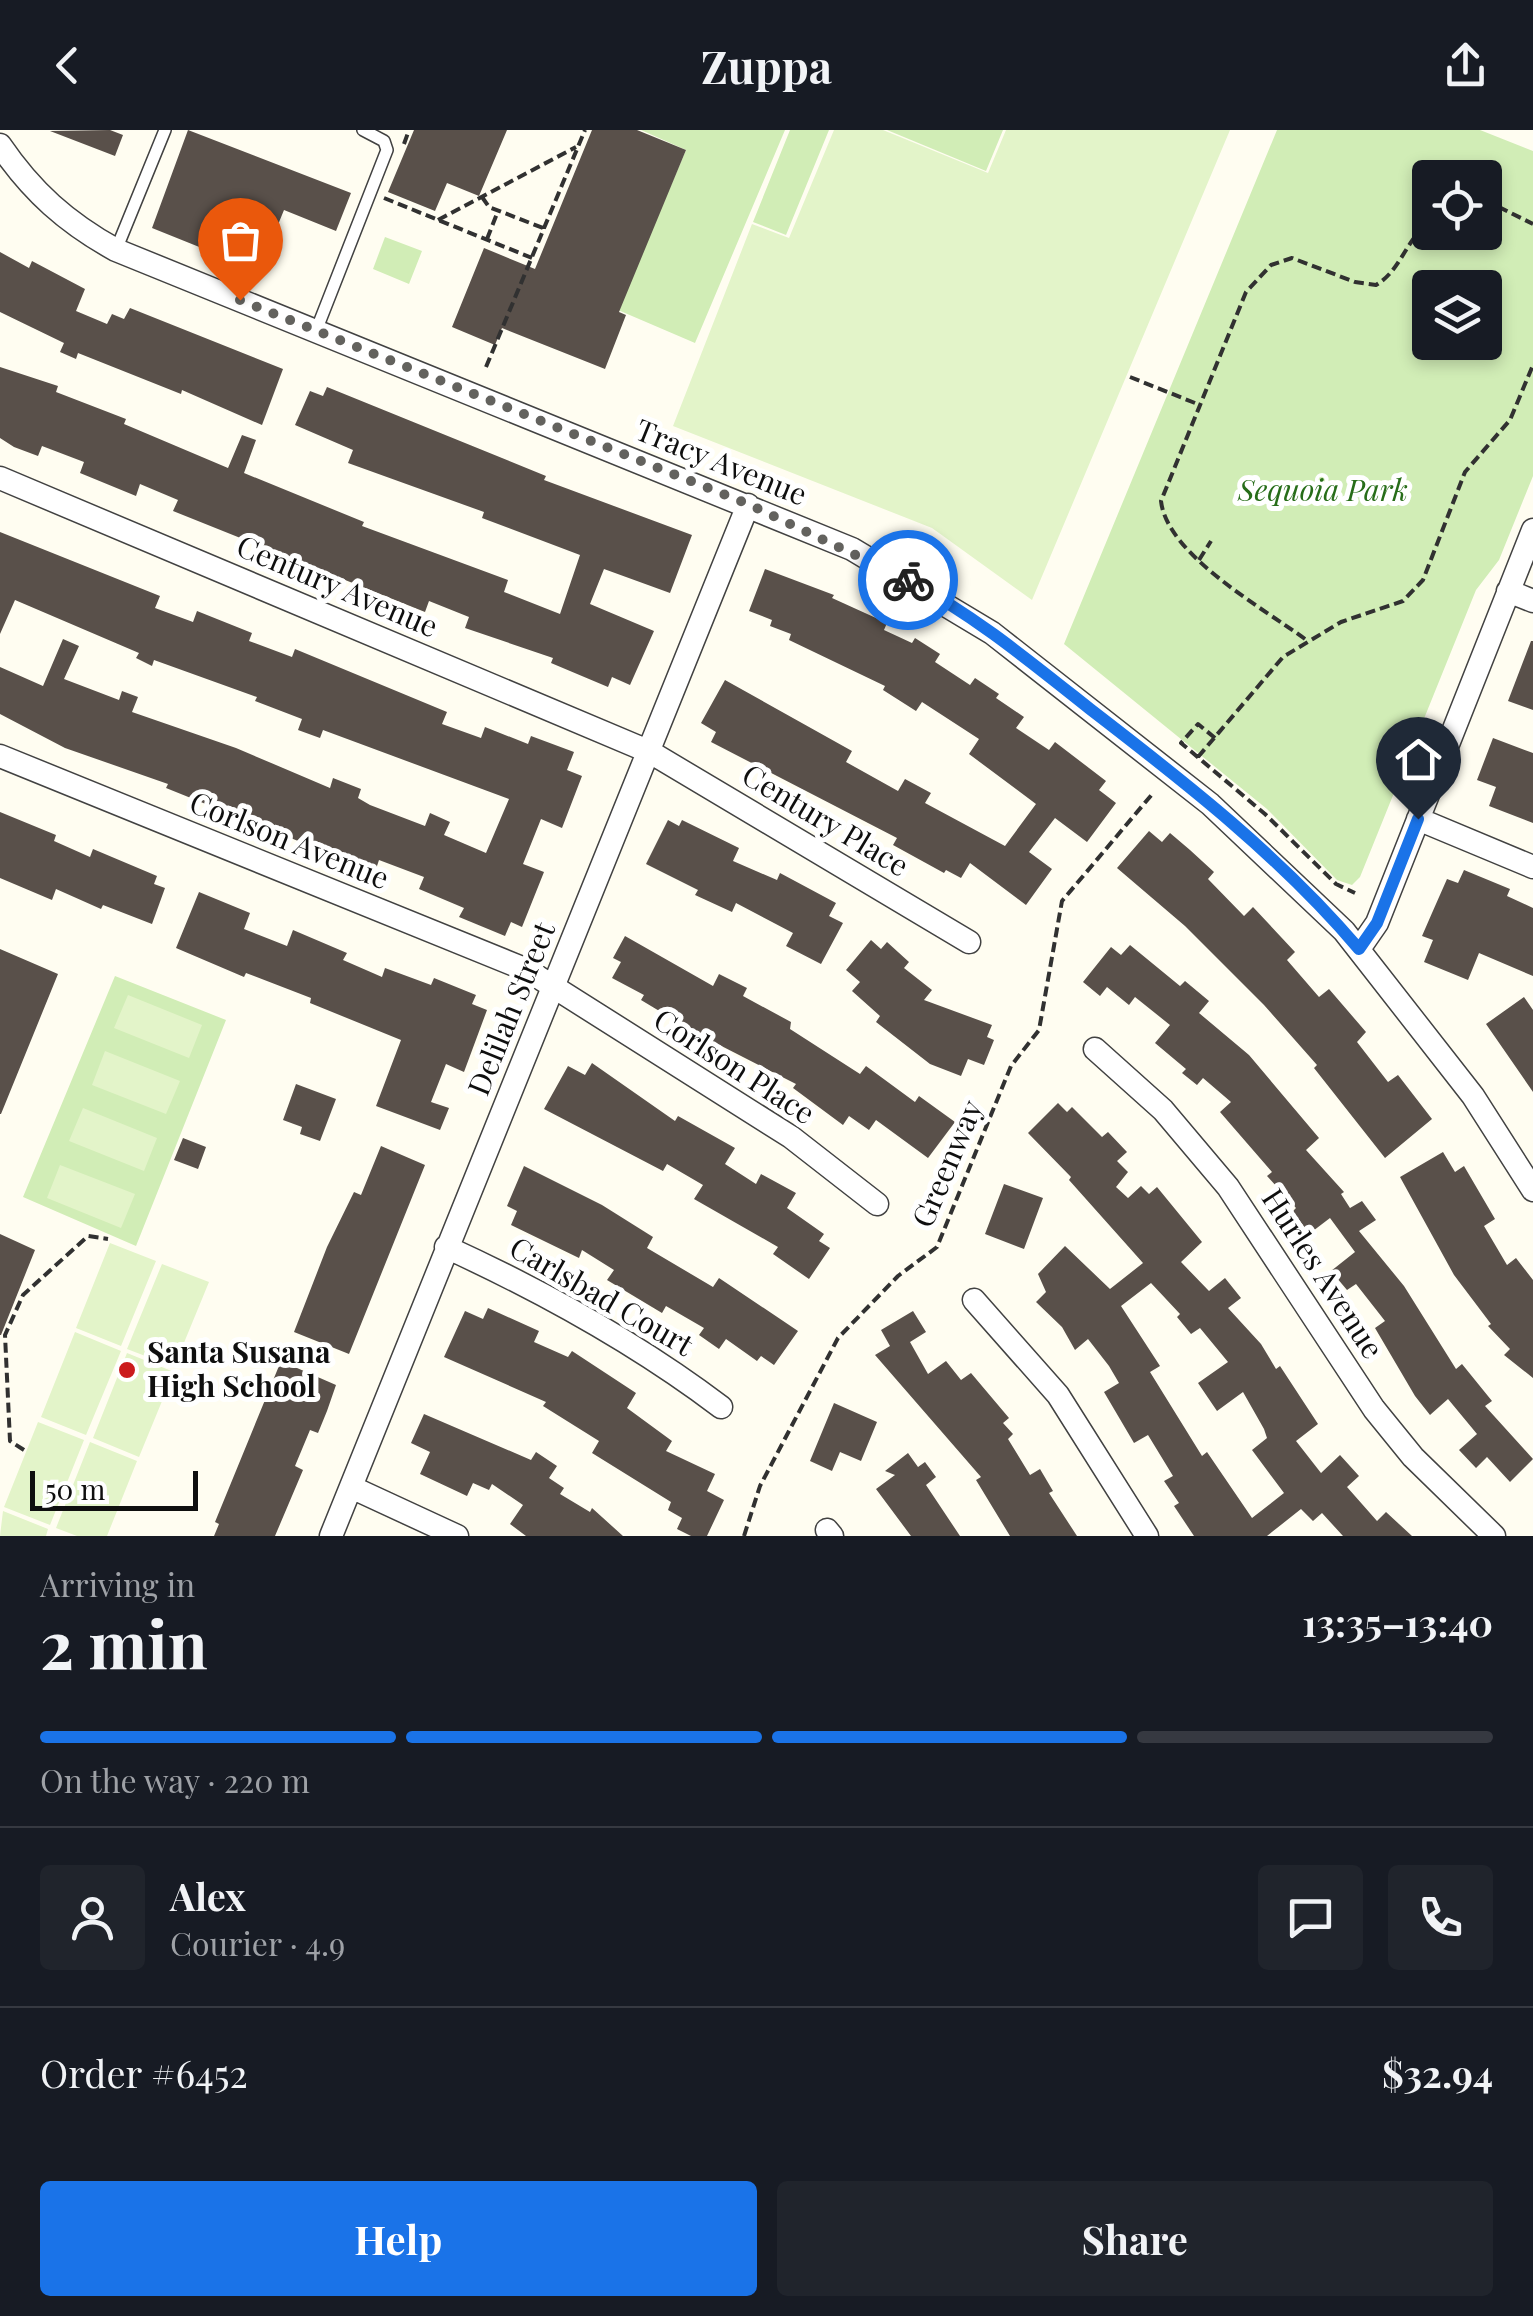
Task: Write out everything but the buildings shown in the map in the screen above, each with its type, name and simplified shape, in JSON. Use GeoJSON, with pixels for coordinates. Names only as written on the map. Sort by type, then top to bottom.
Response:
{"type":"FeatureCollection","features":[{"type":"Feature","properties":{"kind":"street","name":"Tracy Avenue"},"geometry":{"type":"LineString","coordinates":[[0,146],[40,198],[75,227],[116,250],[748,504],[852,550],[992,633],[1210,804],[1359,949],[1473,1096],[1533,1190]]}},
{"type":"Feature","properties":{"kind":"street","name":"Century Avenue"},"geometry":{"type":"LineString","coordinates":[[0,478],[650,752]]}},
{"type":"Feature","properties":{"kind":"street","name":"Delilah Street"},"geometry":{"type":"LineString","coordinates":[[331,1536],[748,504]]}},
{"type":"Feature","properties":{"kind":"street"},"geometry":{"type":"LineString","coordinates":[[1359,949],[1377,923],[1533,530]]}},
{"type":"Feature","properties":{"kind":"street"},"geometry":{"type":"LineString","coordinates":[[1508,591],[1533,601]]}},
{"type":"Feature","properties":{"kind":"street","name":"Century Place"},"geometry":{"type":"LineString","coordinates":[[650,752],[969,942]]}},
{"type":"Feature","properties":{"kind":"street","name":"Corlson Avenue"},"geometry":{"type":"LineString","coordinates":[[0,756],[527,970],[553,986]]}},
{"type":"Feature","properties":{"kind":"street"},"geometry":{"type":"LineString","coordinates":[[1418,819],[1533,867]]}},
{"type":"Feature","properties":{"kind":"street","name":"Corlson Place"},"geometry":{"type":"LineString","coordinates":[[553,986],[791,1137],[877,1204]]}},
{"type":"Feature","properties":{"kind":"street","name":"Hurles Avenue"},"geometry":{"type":"LineString","coordinates":[[1095,1049],[1163,1110],[1228,1187],[1374,1408],[1445,1492],[1494,1536]]}},
{"type":"Feature","properties":{"kind":"street","name":"Carlsbad Court"},"geometry":{"type":"LineString","coordinates":[[446,1248],[544,1292],[665,1365],[721,1407]]}},
{"type":"Feature","properties":{"kind":"street"},"geometry":{"type":"LineString","coordinates":[[974,1300],[1058,1395],[1147,1536]]}},
{"type":"Feature","properties":{"kind":"street"},"geometry":{"type":"LineString","coordinates":[[351,1487],[457,1536]]}},
{"type":"Feature","properties":{"kind":"lane"},"geometry":{"type":"LineString","coordinates":[[116,250],[165,130]]}},
{"type":"Feature","properties":{"kind":"lane"},"geometry":{"type":"LineString","coordinates":[[316,331],[387,150],[384,141],[363,130]]}},
{"type":"Feature","properties":{"kind":"path"},"geometry":{"type":"LineString","coordinates":[[486,368],[585,130]]}},
{"type":"Feature","properties":{"kind":"path"},"geometry":{"type":"LineString","coordinates":[[438,220],[578,146]]}},
{"type":"Feature","properties":{"kind":"path"},"geometry":{"type":"LineString","coordinates":[[482,197],[498,210],[544,228]]}},
{"type":"Feature","properties":{"kind":"path"},"geometry":{"type":"LineString","coordinates":[[384,198],[532,258]]}},
{"type":"Feature","properties":{"kind":"path"},"geometry":{"type":"LineString","coordinates":[[1502,208],[1533,224]]}},
{"type":"Feature","properties":{"kind":"path"},"geometry":{"type":"LineString","coordinates":[[486,240],[498,210]]}},
{"type":"Feature","properties":{"kind":"path"},"geometry":{"type":"LineString","coordinates":[[1305,640],[1198,560],[1174,537],[1162,517],[1161,500],[1246,292],[1271,265],[1292,258],[1376,286],[1392,276],[1412,236]]}},
{"type":"Feature","properties":{"kind":"path"},"geometry":{"type":"LineString","coordinates":[[1198,757],[1283,656],[1305,640],[1403,601],[1423,580],[1465,472],[1510,420],[1533,366]]}},
{"type":"Feature","properties":{"kind":"path"},"geometry":{"type":"LineString","coordinates":[[1130,377],[1200,405]]}},
{"type":"Feature","properties":{"kind":"path"},"geometry":{"type":"LineString","coordinates":[[1198,560],[1211,541]]}},
{"type":"Feature","properties":{"kind":"path"},"geometry":{"type":"LineString","coordinates":[[1215,738],[1198,724],[1181,743],[1336,884],[1355,893]]}},
{"type":"Feature","properties":{"kind":"path","name":"Greenway"},"geometry":{"type":"LineString","coordinates":[[744,1536],[760,1486],[838,1338],[898,1276],[938,1247],[1011,1066],[1040,1030],[1062,901],[1154,792]]}},
{"type":"Feature","properties":{"kind":"path"},"geometry":{"type":"LineString","coordinates":[[0,1348],[23,1295],[88,1236],[108,1239]]}},
{"type":"Feature","properties":{"kind":"path"},"geometry":{"type":"LineString","coordinates":[[5,1335],[10,1440],[24,1450]]}},
{"type":"Feature","properties":{"kind":"green space"},"geometry":{"type":"Polygon","coordinates":[[[641,130],[785,130],[695,343],[618,310],[686,150],[641,130]]]}},
{"type":"Feature","properties":{"kind":"green space"},"geometry":{"type":"Polygon","coordinates":[[[790,130],[829,130],[786,235],[753,222],[790,130]]]}},
{"type":"Feature","properties":{"kind":"green space"},"geometry":{"type":"Polygon","coordinates":[[[834,130],[883,130],[988,173],[1006,130],[1230,130],[1032,600],[932,528],[673,426],[752,224],[789,238],[834,130]]]}},
{"type":"Feature","properties":{"kind":"green space"},"geometry":{"type":"Polygon","coordinates":[[[887,130],[1003,130],[986,171],[887,130]]]}},
{"type":"Feature","properties":{"kind":"green space","name":"Sequoia Park"},"geometry":{"type":"Polygon","coordinates":[[[1277,130],[1480,130],[1533,151],[1533,476],[1499,560],[1476,590],[1360,877],[1352,885],[1337,880],[1267,809],[1064,644],[1277,130]]]}},
{"type":"Feature","properties":{"kind":"green space"},"geometry":{"type":"Polygon","coordinates":[[[385,237],[422,251],[409,284],[373,269],[385,237]]]}},
{"type":"Feature","properties":{"kind":"green space"},"geometry":{"type":"Polygon","coordinates":[[[115,976],[226,1020],[136,1246],[23,1197],[115,976]]]}},
{"type":"Feature","properties":{"kind":"green space"},"geometry":{"type":"Polygon","coordinates":[[[128,995],[202,1025],[189,1058],[114,1028],[128,995]]]}},
{"type":"Feature","properties":{"kind":"green space"},"geometry":{"type":"Polygon","coordinates":[[[105,1051],[180,1081],[166,1114],[92,1085],[105,1051]]]}},
{"type":"Feature","properties":{"kind":"green space"},"geometry":{"type":"Polygon","coordinates":[[[83,1108],[157,1138],[144,1171],[69,1141],[83,1108]]]}},
{"type":"Feature","properties":{"kind":"green space"},"geometry":{"type":"Polygon","coordinates":[[[60,1165],[135,1194],[121,1228],[47,1198],[60,1165]]]}},
{"type":"Feature","properties":{"kind":"green space"},"geometry":{"type":"Polygon","coordinates":[[[110,1243],[156,1261],[121,1346],[76,1328],[110,1243]]]}},
{"type":"Feature","properties":{"kind":"green space"},"geometry":{"type":"Polygon","coordinates":[[[162,1264],[209,1282],[174,1367],[127,1349],[162,1264]]]}},
{"type":"Feature","properties":{"kind":"green space"},"geometry":{"type":"Polygon","coordinates":[[[75,1332],[121,1351],[86,1435],[41,1417],[75,1332]]]}},
{"type":"Feature","properties":{"kind":"green space"},"geometry":{"type":"Polygon","coordinates":[[[127,1353],[174,1372],[139,1457],[93,1438],[127,1353]]]}},
{"type":"Feature","properties":{"kind":"green space"},"geometry":{"type":"Polygon","coordinates":[[[38,1422],[84,1440],[50,1525],[4,1507],[38,1422]]]}},
{"type":"Feature","properties":{"kind":"green space"},"geometry":{"type":"Polygon","coordinates":[[[90,1442],[137,1461],[107,1536],[77,1536],[56,1528],[90,1442]]]}},
{"type":"Feature","properties":{"kind":"green space"},"geometry":{"type":"Polygon","coordinates":[[[3,1511],[48,1529],[46,1536],[0,1536],[3,1511]]]}},
{"type":"Feature","properties":{"kind":"way so far"},"geometry":{"type":"LineString","coordinates":[[240,300],[748,504],[852,550],[908,580]]}},
{"type":"Feature","properties":{"kind":"place","name":"Santa Susana High School"},"geometry":{"type":"Point","coordinates":[127,1370]}},
{"type":"Feature","properties":{"kind":"route"},"geometry":{"type":"LineString","coordinates":[[908,580],[992,633],[1175,774],[1263,851],[1359,949],[1377,923],[1418,819]]}}]}
